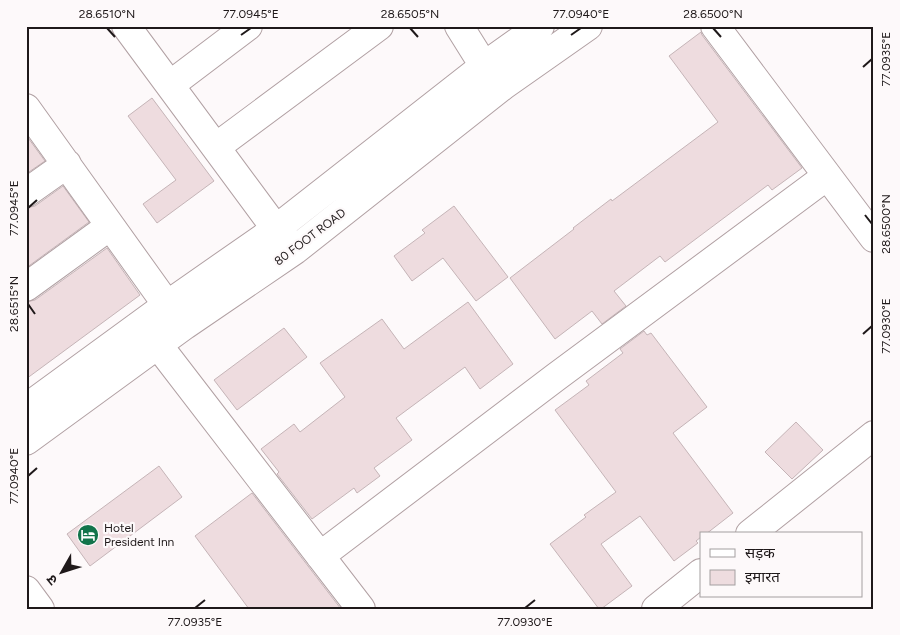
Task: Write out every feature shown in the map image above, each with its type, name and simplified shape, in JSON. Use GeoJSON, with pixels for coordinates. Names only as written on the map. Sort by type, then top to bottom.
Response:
{"type":"FeatureCollection","features":[{"type":"Feature","properties":{"kind":"street"},"geometry":{"type":"LineString","coordinates":[[126,26],[276,229],[295,250]]}},
{"type":"Feature","properties":{"kind":"street"},"geometry":{"type":"LineString","coordinates":[[170,85],[248,26]]}},
{"type":"Feature","properties":{"kind":"street"},"geometry":{"type":"LineString","coordinates":[[216,147],[379,26]]}},
{"type":"Feature","properties":{"kind":"street"},"geometry":{"type":"LineString","coordinates":[[459,26],[484,66]]}},
{"type":"Feature","properties":{"kind":"street"},"geometry":{"type":"LineString","coordinates":[[26,408],[167,305],[276,229],[484,66],[540,26]]}},
{"type":"Feature","properties":{"kind":"street","name":"80 FOOT ROAD"},"geometry":{"type":"LineString","coordinates":[[26,441],[158,345],[295,250],[504,86],[588,26]]}},
{"type":"Feature","properties":{"kind":"street"},"geometry":{"type":"LineString","coordinates":[[715,26],[874,238]]}},
{"type":"Feature","properties":{"kind":"street"},"geometry":{"type":"LineString","coordinates":[[26,108],[167,305]]}},
{"type":"Feature","properties":{"kind":"street"},"geometry":{"type":"LineString","coordinates":[[26,193],[67,164]]}},
{"type":"Feature","properties":{"kind":"street"},"geometry":{"type":"LineString","coordinates":[[320,556],[548,383],[827,176]]}},
{"type":"Feature","properties":{"kind":"street"},"geometry":{"type":"LineString","coordinates":[[26,287],[110,226]]}},
{"type":"Feature","properties":{"kind":"street"},"geometry":{"type":"LineString","coordinates":[[158,345],[361,609]]}},
{"type":"Feature","properties":{"kind":"street"},"geometry":{"type":"LineString","coordinates":[[753,532],[874,435]]}},
{"type":"Feature","properties":{"kind":"street"},"geometry":{"type":"LineString","coordinates":[[656,609],[700,574]]}},
{"type":"Feature","properties":{"kind":"street"},"geometry":{"type":"LineString","coordinates":[[26,590],[40,609]]}},
{"type":"Feature","properties":{"kind":"building"},"geometry":{"type":"Polygon","coordinates":[[[701,32],[802,168],[772,190],[768,185],[665,262],[660,256],[614,291],[626,306],[602,324],[592,311],[555,339],[510,278],[611,199],[612,201],[718,122],[669,56],[701,32]]]}},
{"type":"Feature","properties":{"kind":"building"},"geometry":{"type":"Polygon","coordinates":[[[152,98],[214,181],[157,223],[143,204],[176,180],[128,116],[152,98]]]}},
{"type":"Feature","properties":{"kind":"building"},"geometry":{"type":"Polygon","coordinates":[[[26,135],[45,161],[26,174],[26,135]]]}},
{"type":"Feature","properties":{"kind":"building"},"geometry":{"type":"Polygon","coordinates":[[[63,186],[89,222],[26,268],[26,208],[35,206],[63,186]]]}},
{"type":"Feature","properties":{"kind":"building"},"geometry":{"type":"Polygon","coordinates":[[[454,206],[508,277],[476,301],[443,258],[412,281],[394,256],[425,233],[422,230],[454,206]]]}},
{"type":"Feature","properties":{"kind":"building"},"geometry":{"type":"Polygon","coordinates":[[[107,248],[140,295],[26,379],[26,302],[35,300],[107,248]]]}},
{"type":"Feature","properties":{"kind":"building"},"geometry":{"type":"Polygon","coordinates":[[[468,302],[513,364],[480,389],[465,367],[396,418],[412,440],[374,468],[380,476],[357,493],[354,488],[312,519],[277,474],[279,472],[261,449],[294,424],[300,432],[345,397],[320,363],[382,319],[404,349],[468,302]]]}},
{"type":"Feature","properties":{"kind":"building"},"geometry":{"type":"Polygon","coordinates":[[[284,328],[307,357],[237,410],[214,380],[284,328]]]}},
{"type":"Feature","properties":{"kind":"building"},"geometry":{"type":"Polygon","coordinates":[[[644,331],[647,335],[651,333],[707,407],[673,433],[733,513],[709,532],[700,532],[700,538],[696,541],[698,543],[674,561],[640,516],[601,544],[632,586],[599,609],[550,544],[586,517],[584,515],[616,492],[555,410],[589,385],[586,381],[623,353],[620,349],[644,331]]]}},
{"type":"Feature","properties":{"kind":"building"},"geometry":{"type":"Polygon","coordinates":[[[796,422],[823,450],[792,479],[765,452],[796,422]]]}},
{"type":"Feature","properties":{"kind":"building"},"geometry":{"type":"Polygon","coordinates":[[[159,466],[182,497],[90,566],[67,534],[159,466]]]}},
{"type":"Feature","properties":{"kind":"building"},"geometry":{"type":"Polygon","coordinates":[[[252,493],[341,609],[249,609],[195,536],[252,493]]]}},
{"type":"Feature","properties":{"kind":"place","name":"Hotel President Inn"},"geometry":{"type":"Point","coordinates":[88,535]}}]}
